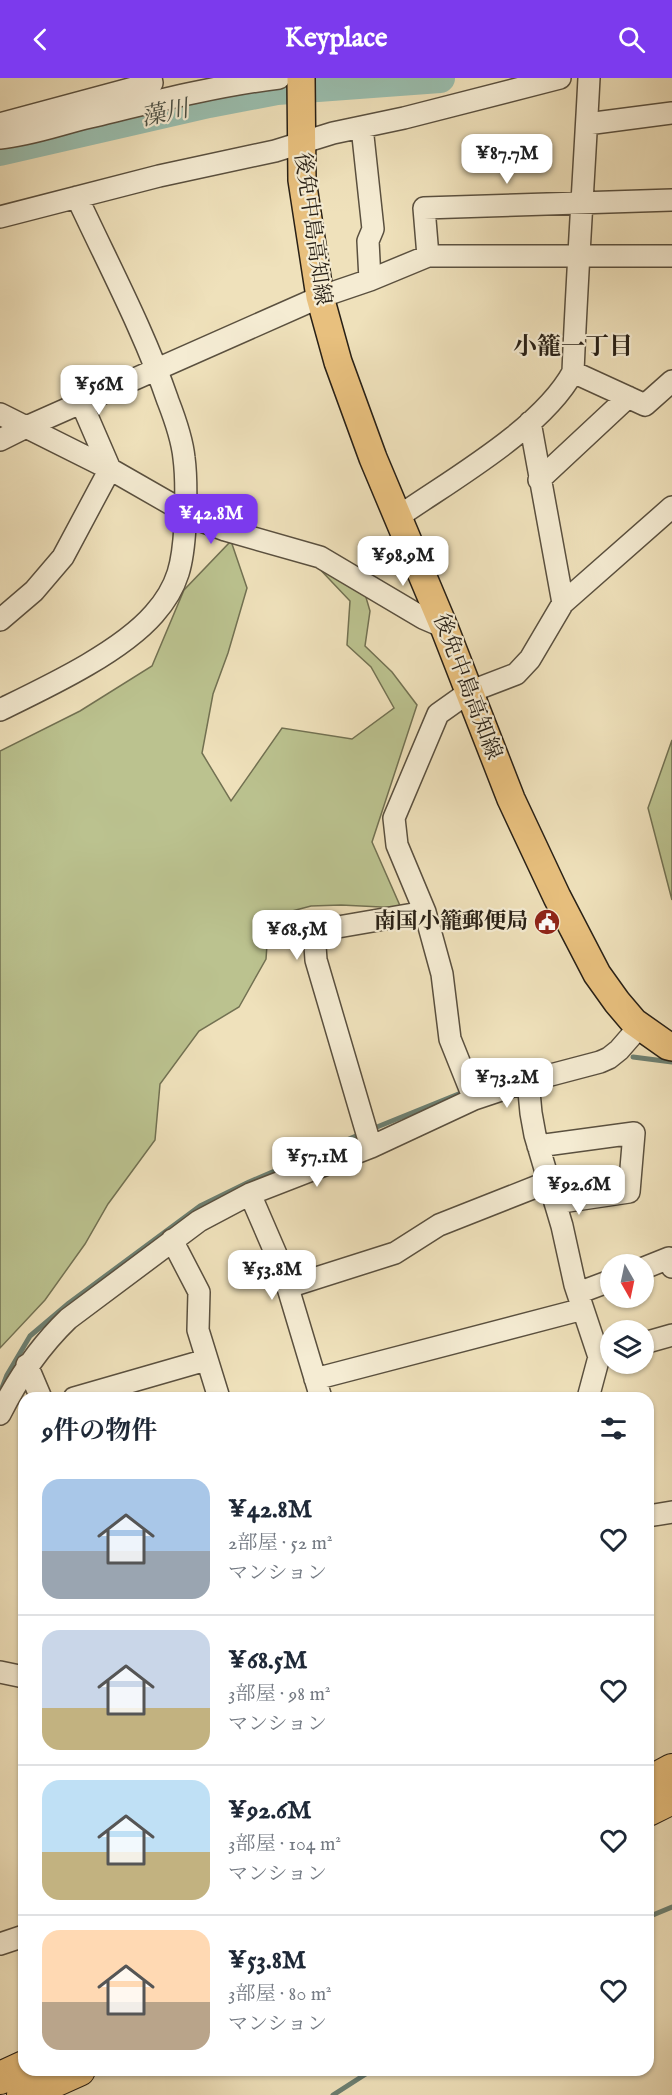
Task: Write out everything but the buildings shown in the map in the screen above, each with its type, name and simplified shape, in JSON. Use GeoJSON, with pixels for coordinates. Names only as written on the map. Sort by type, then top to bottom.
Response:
{"type":"FeatureCollection","features":[{"type":"Feature","properties":{"kind":"highway"},"geometry":{"type":"LineString","coordinates":[[654,1780],[672,1770]]}},
{"type":"Feature","properties":{"kind":"highway"},"geometry":{"type":"LineString","coordinates":[[654,1807],[672,1798]]}},
{"type":"Feature","properties":{"kind":"highway"},"geometry":{"type":"LineString","coordinates":[[0,2078],[18,2070]]}},
{"type":"Feature","properties":{"kind":"highway"},"geometry":{"type":"LineString","coordinates":[[23,2095],[66,2076]]}},
{"type":"Feature","properties":{"kind":"main road","name":"後免中島高知線"},"geometry":{"type":"LineString","coordinates":[[295,83],[302,180],[320,297],[338,362],[373,458],[444,627],[511,799],[557,897],[597,974],[617,1002],[639,1027],[672,1047]]}},
{"type":"Feature","properties":{"kind":"street"},"geometry":{"type":"LineString","coordinates":[[0,124],[152,83],[151,78]]}},
{"type":"Feature","properties":{"kind":"street"},"geometry":{"type":"LineString","coordinates":[[0,217],[159,176],[275,151],[333,133],[560,78]]}},
{"type":"Feature","properties":{"kind":"street"},"geometry":{"type":"LineString","coordinates":[[398,517],[495,451],[530,422],[564,387],[573,372],[577,257],[583,202],[589,78]]}},
{"type":"Feature","properties":{"kind":"street"},"geometry":{"type":"LineString","coordinates":[[0,138],[17,136],[231,84],[295,83]]}},
{"type":"Feature","properties":{"kind":"street"},"geometry":{"type":"LineString","coordinates":[[587,124],[672,113]]}},
{"type":"Feature","properties":{"kind":"street"},"geometry":{"type":"LineString","coordinates":[[362,127],[373,229],[368,241],[370,280]]}},
{"type":"Feature","properties":{"kind":"street"},"geometry":{"type":"LineString","coordinates":[[2,705],[59,680],[113,649],[137,631],[155,613],[178,577],[183,549],[186,513],[181,437],[157,369],[76,197]]}},
{"type":"Feature","properties":{"kind":"street"},"geometry":{"type":"LineString","coordinates":[[428,256],[424,208],[672,200]]}},
{"type":"Feature","properties":{"kind":"street"},"geometry":{"type":"LineString","coordinates":[[0,440],[320,297],[370,280],[428,256],[672,256]]}},
{"type":"Feature","properties":{"kind":"street"},"geometry":{"type":"LineString","coordinates":[[573,372],[645,405],[672,381]]}},
{"type":"Feature","properties":{"kind":"street"},"geometry":{"type":"LineString","coordinates":[[539,480],[628,397]]}},
{"type":"Feature","properties":{"kind":"street"},"geometry":{"type":"LineString","coordinates":[[81,402],[110,469]]}},
{"type":"Feature","properties":{"kind":"street"},"geometry":{"type":"LineString","coordinates":[[0,414],[110,469],[186,513],[225,530],[320,557],[423,618],[444,627]]}},
{"type":"Feature","properties":{"kind":"street"},"geometry":{"type":"LineString","coordinates":[[530,422],[563,603]]}},
{"type":"Feature","properties":{"kind":"street"},"geometry":{"type":"LineString","coordinates":[[0,620],[34,591],[63,557],[110,469]]}},
{"type":"Feature","properties":{"kind":"street"},"geometry":{"type":"LineString","coordinates":[[474,1099],[450,1038],[442,974],[425,912],[397,845],[394,819],[438,714],[469,692],[516,674],[530,659],[563,603],[672,507]]}},
{"type":"Feature","properties":{"kind":"street"},"geometry":{"type":"LineString","coordinates":[[370,1142],[316,960],[315,946],[320,935],[332,928],[425,912]]}},
{"type":"Feature","properties":{"kind":"street"},"geometry":{"type":"LineString","coordinates":[[0,1414],[27,1365],[68,1319],[199,1221],[250,1194],[474,1099],[609,1058],[639,1027]]}},
{"type":"Feature","properties":{"kind":"street"},"geometry":{"type":"LineString","coordinates":[[528,1082],[531,1113],[538,1146],[580,1301],[600,1344]]}},
{"type":"Feature","properties":{"kind":"street"},"geometry":{"type":"LineString","coordinates":[[538,1146],[634,1133],[629,1192],[555,1203]]}},
{"type":"Feature","properties":{"kind":"street"},"geometry":{"type":"LineString","coordinates":[[288,1287],[395,1253],[439,1225],[548,1182]]}},
{"type":"Feature","properties":{"kind":"street"},"geometry":{"type":"LineString","coordinates":[[250,1194],[288,1287],[318,1388],[580,1301],[600,1288]]}},
{"type":"Feature","properties":{"kind":"street"},"geometry":{"type":"LineString","coordinates":[[172,1240],[199,1292],[198,1330],[217,1392]]}},
{"type":"Feature","properties":{"kind":"street"},"geometry":{"type":"LineString","coordinates":[[654,1264],[669,1258],[672,1267]]}},
{"type":"Feature","properties":{"kind":"street"},"geometry":{"type":"LineString","coordinates":[[654,1340],[672,1335]]}},
{"type":"Feature","properties":{"kind":"street"},"geometry":{"type":"LineString","coordinates":[[95,1392],[206,1360]]}},
{"type":"Feature","properties":{"kind":"street"},"geometry":{"type":"LineString","coordinates":[[27,1365],[38,1392]]}},
{"type":"Feature","properties":{"kind":"street"},"geometry":{"type":"LineString","coordinates":[[590,1392],[600,1368]]}},
{"type":"Feature","properties":{"kind":"street"},"geometry":{"type":"LineString","coordinates":[[654,1515],[672,1512]]}},
{"type":"Feature","properties":{"kind":"street"},"geometry":{"type":"LineString","coordinates":[[0,1672],[18,1676]]}},
{"type":"Feature","properties":{"kind":"street"},"geometry":{"type":"LineString","coordinates":[[0,1944],[18,1938]]}},
{"type":"Feature","properties":{"kind":"green space"},"geometry":{"type":"Polygon","coordinates":[[[231,541],[247,588],[213,694],[202,753],[231,801],[282,728],[352,739],[394,708],[371,667],[347,645],[350,601],[313,562],[365,594],[370,611],[365,646],[392,672],[417,705],[372,842],[401,908],[311,906],[269,917],[266,959],[239,1007],[199,1031],[160,1084],[155,1140],[108,1204],[85,1244],[45,1300],[0,1348],[0,751],[80,711],[152,666],[184,590],[231,541]]]}},
{"type":"Feature","properties":{"kind":"green space"},"geometry":{"type":"Polygon","coordinates":[[[672,740],[672,900],[648,808],[672,740]]]}},
{"type":"Feature","properties":{"kind":"waterway","name":"藻川"},"geometry":{"type":"LineString","coordinates":[[0,151],[209,103],[277,90],[440,78]]}},
{"type":"Feature","properties":{"kind":"waterway"},"geometry":{"type":"LineString","coordinates":[[633,1057],[672,1062]]}},
{"type":"Feature","properties":{"kind":"waterway"},"geometry":{"type":"LineString","coordinates":[[478,1086],[511,1076]]}},
{"type":"Feature","properties":{"kind":"waterway"},"geometry":{"type":"LineString","coordinates":[[372,1129],[461,1093]]}},
{"type":"Feature","properties":{"kind":"waterway"},"geometry":{"type":"LineString","coordinates":[[0,1393],[7,1375],[30,1336],[69,1303],[200,1206],[249,1182],[363,1133]]}},
{"type":"Feature","properties":{"kind":"waterway"},"geometry":{"type":"LineString","coordinates":[[654,1914],[672,1907]]}},
{"type":"Feature","properties":{"kind":"waterway"},"geometry":{"type":"LineString","coordinates":[[333,2095],[363,2076]]}},
{"type":"Feature","properties":{"kind":"place","name":"南国小籠郵便局"},"geometry":{"type":"Point","coordinates":[547,922]}},
{"type":"Feature","properties":{"kind":"district","name":"小籠一丁目"},"geometry":{"type":"Point","coordinates":[573,347]}}]}
